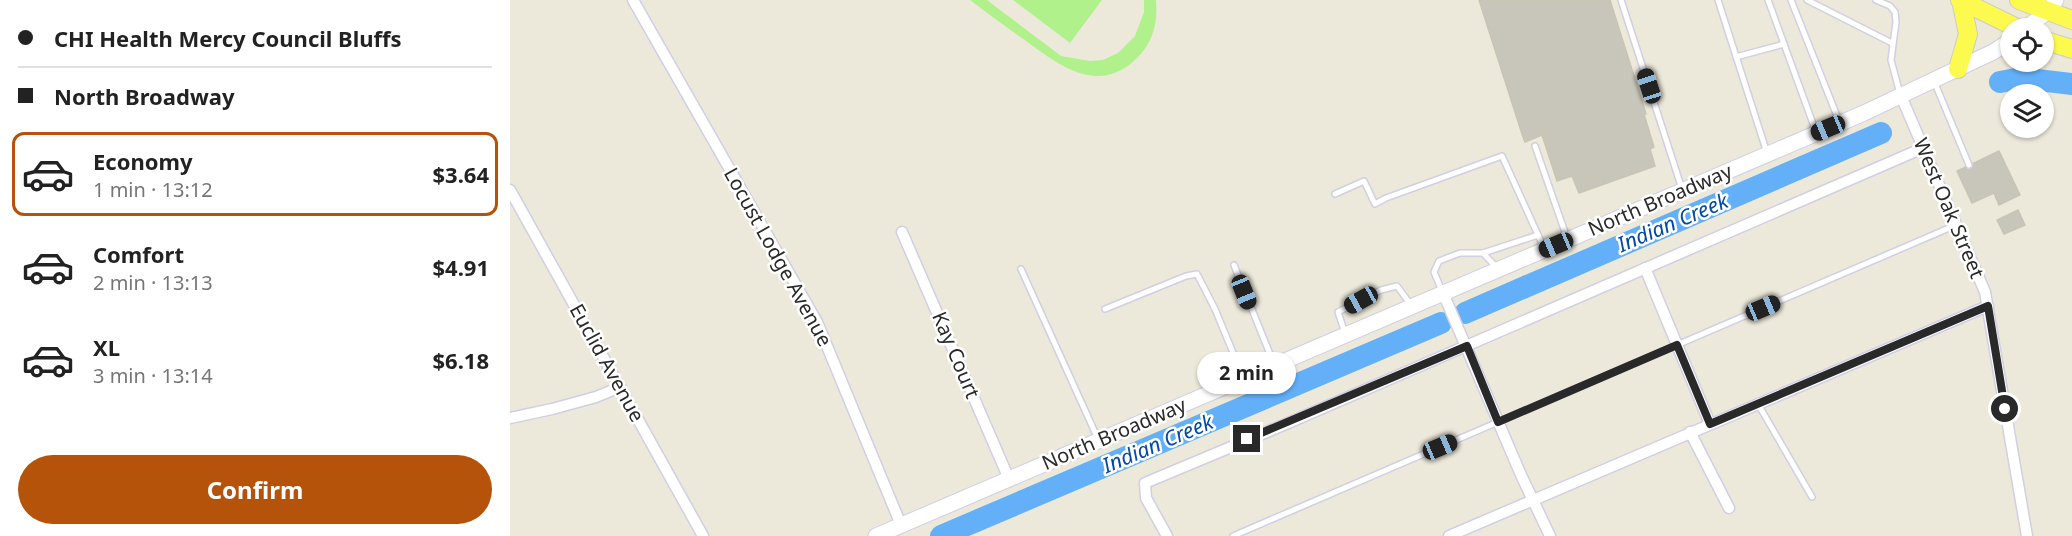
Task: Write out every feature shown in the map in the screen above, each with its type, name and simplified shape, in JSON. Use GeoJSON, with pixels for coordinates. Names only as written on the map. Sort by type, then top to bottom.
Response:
{"type":"FeatureCollection","features":[{"type":"Feature","properties":{"kind":"main road"},"geometry":{"type":"LineString","coordinates":[[1961,0],[2000,20]]}},
{"type":"Feature","properties":{"kind":"main road"},"geometry":{"type":"LineString","coordinates":[[1958,69],[1968,34],[1961,0]]}},
{"type":"Feature","properties":{"kind":"main road"},"geometry":{"type":"LineString","coordinates":[[2019,0],[2051,6],[2072,20]]}},
{"type":"Feature","properties":{"kind":"main road"},"geometry":{"type":"LineString","coordinates":[[2037,18],[2051,6]]}},
{"type":"Feature","properties":{"kind":"main road"},"geometry":{"type":"LineString","coordinates":[[2054,43],[2072,49]]}},
{"type":"Feature","properties":{"kind":"main road","name":"North Broadway"},"geometry":{"type":"LineString","coordinates":[[876,536],[1816,134],[2000,47]]}},
{"type":"Feature","properties":{"kind":"street","name":"Locust Lodge Avenue"},"geometry":{"type":"LineString","coordinates":[[633,0],[817,322],[902,525]]}},
{"type":"Feature","properties":{"kind":"street","name":"West Oak Street"},"geometry":{"type":"LineString","coordinates":[[1900,96],[1981,280],[1988,306],[2027,536]]}},
{"type":"Feature","properties":{"kind":"street"},"geometry":{"type":"LineString","coordinates":[[1167,536],[1146,498],[1145,483],[1923,148]]}},
{"type":"Feature","properties":{"kind":"street","name":"Euclid Avenue"},"geometry":{"type":"LineString","coordinates":[[510,190],[703,536]]}},
{"type":"Feature","properties":{"kind":"street","name":"Kay Court"},"geometry":{"type":"LineString","coordinates":[[902,232],[1009,479]]}},
{"type":"Feature","properties":{"kind":"street"},"geometry":{"type":"LineString","coordinates":[[1645,268],[1710,424]]}},
{"type":"Feature","properties":{"kind":"street"},"geometry":{"type":"LineString","coordinates":[[1443,293],[1550,536]]}},
{"type":"Feature","properties":{"kind":"street"},"geometry":{"type":"LineString","coordinates":[[1449,536],[1988,306]]}},
{"type":"Feature","properties":{"kind":"street"},"geometry":{"type":"LineString","coordinates":[[510,418],[585,400],[620,387]]}},
{"type":"Feature","properties":{"kind":"street"},"geometry":{"type":"LineString","coordinates":[[1690,432],[1729,508]]}},
{"type":"Feature","properties":{"kind":"lane"},"geometry":{"type":"LineString","coordinates":[[1621,0],[1682,191]]}},
{"type":"Feature","properties":{"kind":"lane"},"geometry":{"type":"LineString","coordinates":[[1718,0],[1767,154]]}},
{"type":"Feature","properties":{"kind":"lane"},"geometry":{"type":"LineString","coordinates":[[1767,0],[1816,134]]}},
{"type":"Feature","properties":{"kind":"lane"},"geometry":{"type":"LineString","coordinates":[[1791,0],[1840,123]]}},
{"type":"Feature","properties":{"kind":"lane"},"geometry":{"type":"LineString","coordinates":[[1807,0],[1892,43]]}},
{"type":"Feature","properties":{"kind":"lane"},"geometry":{"type":"LineString","coordinates":[[1876,0],[1890,6],[1895,12],[1896,22],[1891,60],[1900,96]]}},
{"type":"Feature","properties":{"kind":"lane"},"geometry":{"type":"LineString","coordinates":[[1736,57],[1784,44]]}},
{"type":"Feature","properties":{"kind":"lane"},"geometry":{"type":"LineString","coordinates":[[1934,80],[1969,165]]}},
{"type":"Feature","properties":{"kind":"lane"},"geometry":{"type":"LineString","coordinates":[[1535,146],[1568,240]]}},
{"type":"Feature","properties":{"kind":"lane"},"geometry":{"type":"LineString","coordinates":[[1335,194],[1364,181],[1375,204],[1502,156],[1545,250]]}},
{"type":"Feature","properties":{"kind":"lane"},"geometry":{"type":"LineString","coordinates":[[1233,536],[1957,225]]}},
{"type":"Feature","properties":{"kind":"lane"},"geometry":{"type":"LineString","coordinates":[[1443,293],[1434,272],[1439,261],[1460,253],[1483,253],[1538,235]]}},
{"type":"Feature","properties":{"kind":"lane"},"geometry":{"type":"LineString","coordinates":[[1483,253],[1498,270]]}},
{"type":"Feature","properties":{"kind":"lane"},"geometry":{"type":"LineString","coordinates":[[1234,265],[1274,366]]}},
{"type":"Feature","properties":{"kind":"lane"},"geometry":{"type":"LineString","coordinates":[[1021,268],[1099,441]]}},
{"type":"Feature","properties":{"kind":"lane"},"geometry":{"type":"LineString","coordinates":[[1105,309],[1178,279],[1197,274],[1215,309],[1244,379]]}},
{"type":"Feature","properties":{"kind":"lane"},"geometry":{"type":"LineString","coordinates":[[1345,335],[1338,312],[1382,290],[1397,286],[1412,307]]}},
{"type":"Feature","properties":{"kind":"lane"},"geometry":{"type":"LineString","coordinates":[[1758,404],[1812,497]]}},
{"type":"Feature","properties":{"kind":"green space"},"geometry":{"type":"Polygon","coordinates":[[[970,0],[987,0],[1061,56],[1090,61],[1103,60],[1118,53],[1135,36],[1144,12],[1144,0],[1156,0],[1156,17],[1147,46],[1136,59],[1121,70],[1107,75],[1092,76],[1063,66],[970,0]]]}},
{"type":"Feature","properties":{"kind":"green space"},"geometry":{"type":"Polygon","coordinates":[[[1013,0],[1102,0],[1070,43],[1013,0]]]}},
{"type":"Feature","properties":{"kind":"building"},"geometry":{"type":"Polygon","coordinates":[[[1479,0],[1610,0],[1646,114],[1644,114],[1654,147],[1650,149],[1655,166],[1579,193],[1572,176],[1557,181],[1542,135],[1525,142],[1479,0]]]}},
{"type":"Feature","properties":{"kind":"building"},"geometry":{"type":"Polygon","coordinates":[[[1999,151],[2020,195],[1999,205],[1994,193],[1972,203],[1957,171],[1999,151]]]}},
{"type":"Feature","properties":{"kind":"building"},"geometry":{"type":"Polygon","coordinates":[[[2018,210],[2025,225],[2004,234],[1997,220],[2018,210]]]}},
{"type":"Feature","properties":{"kind":"waterway","name":"Indian Creek"},"geometry":{"type":"LineString","coordinates":[[2000,82],[2021,78],[2072,84]]}},
{"type":"Feature","properties":{"kind":"waterway","name":"Indian Creek"},"geometry":{"type":"LineString","coordinates":[[1465,313],[1881,133]]}},
{"type":"Feature","properties":{"kind":"waterway","name":"Indian Creek"},"geometry":{"type":"LineString","coordinates":[[941,536],[1441,323]]}},
{"type":"Feature","properties":{"kind":"route"},"geometry":{"type":"LineString","coordinates":[[1247,439],[1467,346],[1498,422],[1677,345],[1710,424],[1988,306],[2005,409]]}}]}
